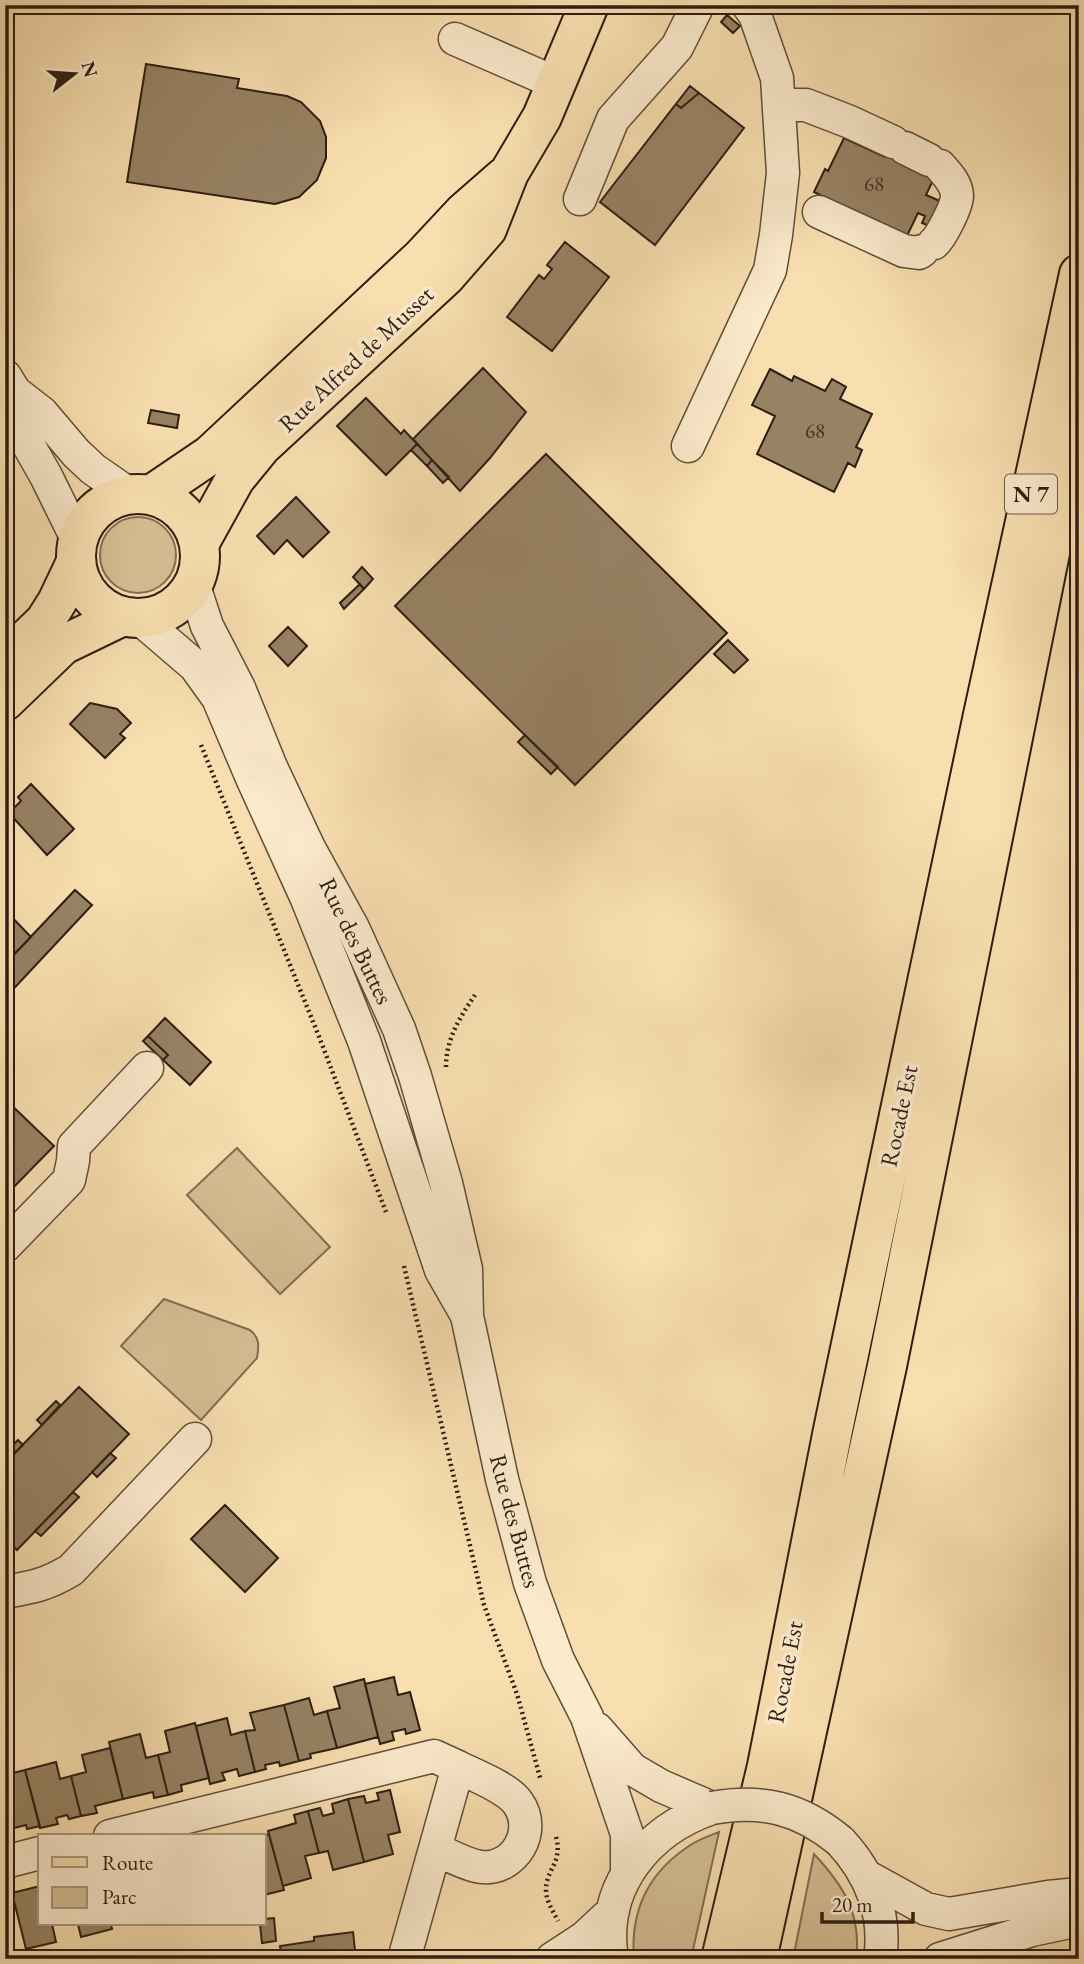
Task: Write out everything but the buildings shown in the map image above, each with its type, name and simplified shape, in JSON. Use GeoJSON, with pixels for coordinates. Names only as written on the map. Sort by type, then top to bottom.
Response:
{"type":"FeatureCollection","features":[{"type":"Feature","properties":{"kind":"main road","name":"Rue Alfred de Musset"},"geometry":{"type":"LineString","coordinates":[[199,544],[235,479],[262,446],[446,276],[487,229],[509,173],[542,117],[589,5]]}},
{"type":"Feature","properties":{"kind":"main road","name":"Rue Alfred de Musset"},"geometry":{"type":"LineString","coordinates":[[140,494],[210,456],[421,258],[464,212],[509,173]]}},
{"type":"Feature","properties":{"kind":"main road","name":"Rocade Est"},"geometry":{"type":"LineString","coordinates":[[721,1959],[767,1766],[833,1430],[983,715],[1079,274]]}},
{"type":"Feature","properties":{"kind":"main road","name":"Rocade Est"},"geometry":{"type":"LineString","coordinates":[[757,1959],[887,1366],[1079,408]]}},
{"type":"Feature","properties":{"kind":"main road"},"geometry":{"type":"LineString","coordinates":[[5,660],[45,621],[57,603],[88,519],[96,510],[106,503],[140,494],[164,499],[187,518],[199,544],[200,561],[196,578],[188,593],[176,605],[162,613],[131,617],[63,645],[5,701]]}},
{"type":"Feature","properties":{"kind":"main road"},"geometry":{"type":"LineString","coordinates":[[77,552],[80,577],[86,591],[109,611],[131,617]]}},
{"type":"Feature","properties":{"kind":"street"},"geometry":{"type":"LineString","coordinates":[[580,199],[613,119],[677,47],[698,5]]}},
{"type":"Feature","properties":{"kind":"street"},"geometry":{"type":"LineString","coordinates":[[748,5],[755,15],[777,78],[783,173],[802,204],[904,251],[919,253],[943,233],[957,197],[952,180],[917,154],[850,122],[806,105],[779,105]]}},
{"type":"Feature","properties":{"kind":"street"},"geometry":{"type":"LineString","coordinates":[[455,39],[556,83]]}},
{"type":"Feature","properties":{"kind":"street"},"geometry":{"type":"LineString","coordinates":[[688,446],[802,204]]}},
{"type":"Feature","properties":{"kind":"street"},"geometry":{"type":"LineString","coordinates":[[9,389],[42,413],[93,469],[140,494]]}},
{"type":"Feature","properties":{"kind":"street"},"geometry":{"type":"LineString","coordinates":[[9,389],[16,423],[46,476],[77,552]]}},
{"type":"Feature","properties":{"kind":"street","name":"Rue des Buttes"},"geometry":{"type":"LineString","coordinates":[[193,583],[207,626],[239,688],[282,790],[309,848],[353,928],[399,1029],[432,1133],[466,1269],[467,1316],[502,1479],[530,1583],[558,1660],[587,1717],[627,1834],[627,1874]]}},
{"type":"Feature","properties":{"kind":"street","name":"Rue des Buttes"},"geometry":{"type":"LineString","coordinates":[[131,617],[195,666],[218,698],[307,900],[364,1041],[442,1270],[467,1316]]}},
{"type":"Feature","properties":{"kind":"street"},"geometry":{"type":"LineString","coordinates":[[5,1246],[69,1180],[74,1146],[147,1068]]}},
{"type":"Feature","properties":{"kind":"street"},"geometry":{"type":"LineString","coordinates":[[5,1592],[51,1582],[71,1570],[195,1439]]}},
{"type":"Feature","properties":{"kind":"street","name":"Rue des Buttes"},"geometry":{"type":"LineString","coordinates":[[587,1717],[632,1769],[661,1786],[712,1808]]}},
{"type":"Feature","properties":{"kind":"street"},"geometry":{"type":"LineString","coordinates":[[118,1834],[434,1756],[510,1794],[519,1804],[526,1829],[522,1843],[515,1854],[505,1862],[492,1867],[479,1867],[435,1849]]}},
{"type":"Feature","properties":{"kind":"street"},"geometry":{"type":"LineString","coordinates":[[404,1959],[458,1767]]}},
{"type":"Feature","properties":{"kind":"street"},"geometry":{"type":"LineString","coordinates":[[612,1959],[611,1931],[617,1896],[627,1874],[643,1852],[665,1831],[695,1814],[712,1808],[752,1804],[780,1808],[802,1816],[840,1841],[852,1854],[875,1895],[881,1921],[880,1959]]}},
{"type":"Feature","properties":{"kind":"street"},"geometry":{"type":"LineString","coordinates":[[5,1862],[38,1854]]}},
{"type":"Feature","properties":{"kind":"street"},"geometry":{"type":"LineString","coordinates":[[866,1876],[926,1909],[949,1914],[1063,1895],[1079,1887]]}},
{"type":"Feature","properties":{"kind":"street"},"geometry":{"type":"LineString","coordinates":[[552,1959],[584,1938],[613,1910]]}},
{"type":"Feature","properties":{"kind":"street"},"geometry":{"type":"LineString","coordinates":[[940,1959],[1032,1930],[1079,1920]]}},
{"type":"Feature","properties":{"kind":"path"},"geometry":{"type":"LineString","coordinates":[[201,745],[318,1034],[386,1213]]}},
{"type":"Feature","properties":{"kind":"path"},"geometry":{"type":"LineString","coordinates":[[404,1265],[484,1605],[517,1694],[542,1785]]}},
{"type":"Feature","properties":{"kind":"path"},"geometry":{"type":"LineString","coordinates":[[556,1837],[560,1850],[546,1888],[548,1902],[561,1928]]}},
{"type":"Feature","properties":{"kind":"green space"},"geometry":{"type":"Polygon","coordinates":[[[138,517],[153,520],[165,528],[173,540],[176,555],[173,570],[165,582],[153,590],[138,593],[123,590],[111,582],[103,570],[100,555],[103,540],[111,528],[123,520],[138,517]]]}},
{"type":"Feature","properties":{"kind":"green space"},"geometry":{"type":"Polygon","coordinates":[[[237,1148],[330,1247],[280,1294],[187,1195],[237,1148]]]}},
{"type":"Feature","properties":{"kind":"green space"},"geometry":{"type":"Polygon","coordinates":[[[164,1299],[250,1330],[257,1339],[257,1358],[201,1420],[121,1346],[164,1299]]]}},
{"type":"Feature","properties":{"kind":"green space"},"geometry":{"type":"Polygon","coordinates":[[[719,1832],[691,1959],[634,1959],[635,1924],[645,1894],[653,1881],[663,1868],[689,1846],[719,1832]]]}},
{"type":"Feature","properties":{"kind":"green space"},"geometry":{"type":"Polygon","coordinates":[[[814,1854],[834,1877],[848,1901],[856,1928],[856,1959],[793,1959],[814,1854]]]}}]}
